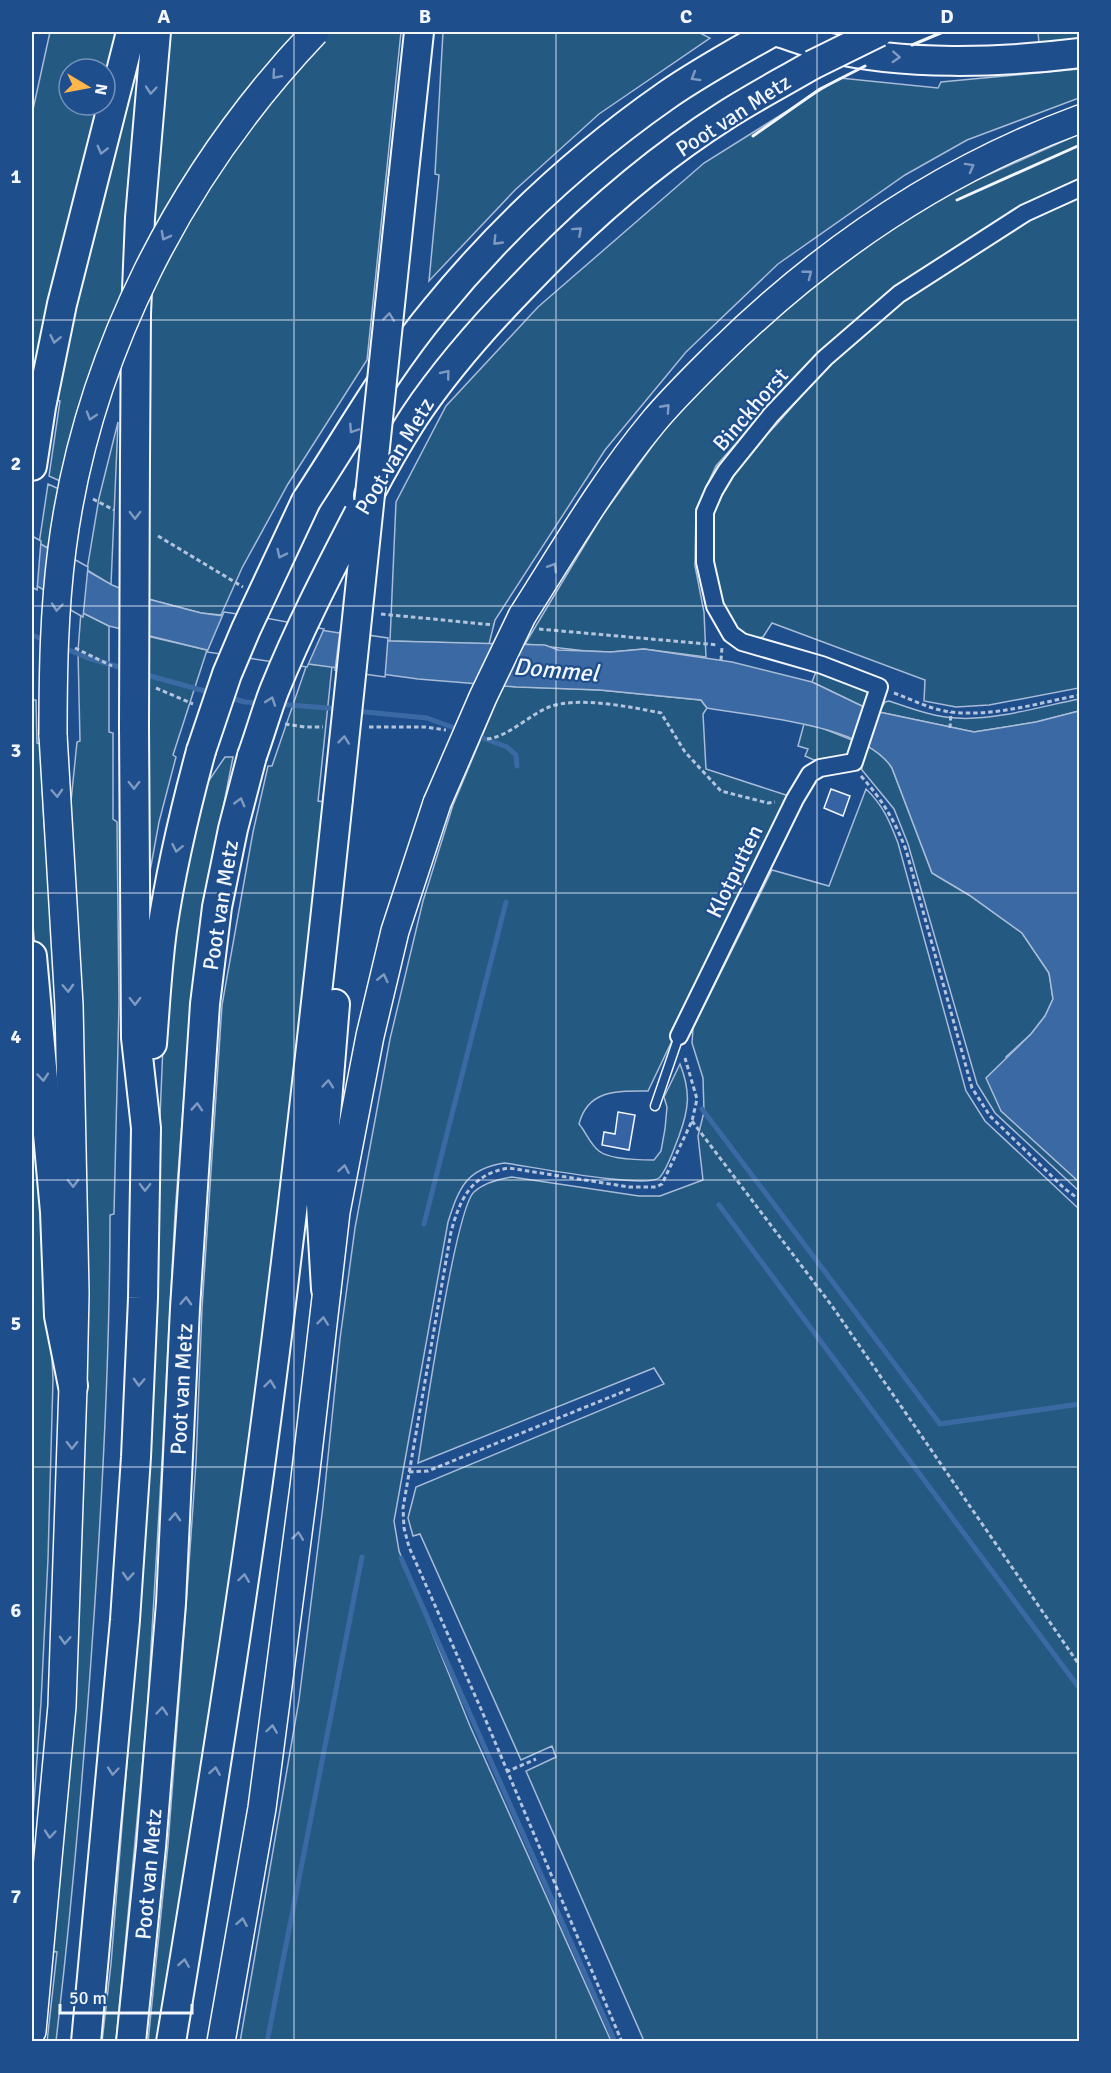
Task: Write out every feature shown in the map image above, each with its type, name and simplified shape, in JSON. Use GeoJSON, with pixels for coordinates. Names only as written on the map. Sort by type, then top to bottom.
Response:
{"type":"FeatureCollection","features":[{"type":"Feature","properties":{"kind":"highway"},"geometry":{"type":"LineString","coordinates":[[32,466],[41,407],[62,304],[131,32]]}},
{"type":"Feature","properties":{"kind":"highway"},"geometry":{"type":"LineString","coordinates":[[146,1128],[136,1038],[134,726],[136,314],[140,218],[156,32]]}},
{"type":"Feature","properties":{"kind":"highway"},"geometry":{"type":"LineString","coordinates":[[32,2031],[62,1706],[75,1293],[69,1005],[53,735],[52,659],[62,550],[78,464],[92,413],[115,346],[164,238],[201,174],[244,113],[315,32]]}},
{"type":"Feature","properties":{"kind":"highway"},"geometry":{"type":"LineString","coordinates":[[171,2042],[203,1850],[258,1479],[313,1035],[419,32]]}},
{"type":"Feature","properties":{"kind":"highway"},"geometry":{"type":"LineString","coordinates":[[86,2042],[118,1720],[136,1457],[146,1128],[162,931],[185,809],[201,751],[246,629],[306,501],[400,356],[435,309],[525,213],[604,142],[668,94],[772,32]]}},
{"type":"Feature","properties":{"kind":"highway"},"geometry":{"type":"LineString","coordinates":[[778,32],[826,47],[877,56],[937,60],[1040,58],[1080,52]]}},
{"type":"Feature","properties":{"kind":"highway","name":"Poot van Metz"},"geometry":{"type":"LineString","coordinates":[[131,2042],[150,1859],[171,1602],[193,1178],[205,1004],[219,896],[232,830],[252,756],[274,693],[314,601],[389,458],[432,392],[494,316],[565,242],[640,177],[725,116],[812,65],[879,32]]}},
{"type":"Feature","properties":{"kind":"highway"},"geometry":{"type":"LineString","coordinates":[[221,2042],[263,1796],[304,1487],[336,1212],[347,1152],[395,931],[437,803],[483,697],[522,616],[595,502],[655,420],[702,369],[789,288],[856,236],[920,195],[982,160],[1080,119]]}},
{"type":"Feature","properties":{"kind":"highway"},"geometry":{"type":"LineString","coordinates":[[326,1290],[320,1188],[343,882],[338,799]]}},
{"type":"Feature","properties":{"kind":"highway"},"geometry":{"type":"LineString","coordinates":[[32,956],[55,1212],[59,1316],[73,1386]]}},
{"type":"Feature","properties":{"kind":"street","name":"Binckhorst"},"geometry":{"type":"LineString","coordinates":[[877,693],[822,665],[742,642],[731,634],[715,606],[705,562],[705,512],[726,471],[771,416],[825,357],[899,294],[1025,213],[1080,189]]}},
{"type":"Feature","properties":{"kind":"street"},"geometry":{"type":"LineString","coordinates":[[856,756],[877,693]]}},
{"type":"Feature","properties":{"kind":"street","name":"Klotputten"},"geometry":{"type":"LineString","coordinates":[[679,1036],[795,799],[810,774],[820,768],[856,756]]}},
{"type":"Feature","properties":{"kind":"lane","name":"Klotputten"},"geometry":{"type":"LineString","coordinates":[[655,1106],[679,1036]]}},
{"type":"Feature","properties":{"kind":"path"},"geometry":{"type":"LineString","coordinates":[[721,660],[723,646]]}},
{"type":"Feature","properties":{"kind":"path"},"geometry":{"type":"LineString","coordinates":[[74,647],[116,669]]}},
{"type":"Feature","properties":{"kind":"path"},"geometry":{"type":"LineString","coordinates":[[148,684],[198,706]]}},
{"type":"Feature","properties":{"kind":"path"},"geometry":{"type":"LineString","coordinates":[[877,693],[951,712],[987,713],[1080,695]]}},
{"type":"Feature","properties":{"kind":"path"},"geometry":{"type":"LineString","coordinates":[[481,738],[495,738],[542,710],[570,703],[622,706],[661,713],[685,752],[721,791],[768,803],[795,799]]}},
{"type":"Feature","properties":{"kind":"path"},"geometry":{"type":"LineString","coordinates":[[950,728],[951,712]]}},
{"type":"Feature","properties":{"kind":"path"},"geometry":{"type":"LineString","coordinates":[[283,724],[326,727]]}},
{"type":"Feature","properties":{"kind":"path"},"geometry":{"type":"LineString","coordinates":[[359,727],[425,727],[447,730]]}},
{"type":"Feature","properties":{"kind":"path"},"geometry":{"type":"LineString","coordinates":[[856,756],[856,770],[891,814],[902,842],[972,1088],[990,1116],[1065,1189],[1080,1200]]}},
{"type":"Feature","properties":{"kind":"path"},"geometry":{"type":"LineString","coordinates":[[622,2042],[476,1698],[409,1547],[404,1528],[403,1508],[451,1232],[463,1197],[470,1188],[490,1173],[508,1168],[629,1187],[656,1188],[662,1184],[692,1121],[698,1099],[679,1036]]}},
{"type":"Feature","properties":{"kind":"path"},"geometry":{"type":"LineString","coordinates":[[692,1121],[832,1306],[1080,1666]]}},
{"type":"Feature","properties":{"kind":"path"},"geometry":{"type":"LineString","coordinates":[[409,1472],[428,1471],[630,1389]]}},
{"type":"Feature","properties":{"kind":"path"},"geometry":{"type":"LineString","coordinates":[[506,1772],[536,1759]]}},
{"type":"Feature","properties":{"kind":"shaded area"},"geometry":{"type":"Polygon","coordinates":[[[50,32],[117,32],[112,57],[57,57],[57,117],[100,117],[32,398],[32,114],[50,32]]]}},
{"type":"Feature","properties":{"kind":"shaded area"},"geometry":{"type":"Polygon","coordinates":[[[142,32],[125,218],[124,291],[112,316],[80,409],[60,481],[49,476],[60,401],[55,399],[59,349],[142,32]]]}},
{"type":"Feature","properties":{"kind":"shaded area"},"geometry":{"type":"Polygon","coordinates":[[[164,32],[401,32],[367,360],[288,484],[242,568],[221,615],[201,613],[148,599],[145,364],[164,32]]]}},
{"type":"Feature","properties":{"kind":"shaded area"},"geometry":{"type":"Polygon","coordinates":[[[443,32],[698,32],[710,38],[599,114],[515,190],[429,281],[439,175],[435,174],[443,32]]]}},
{"type":"Feature","properties":{"kind":"shaded area"},"geometry":{"type":"Polygon","coordinates":[[[1038,32],[1079,32],[1079,39],[1039,43],[1038,32]]]}},
{"type":"Feature","properties":{"kind":"shaded area"},"geometry":{"type":"Polygon","coordinates":[[[1079,69],[1079,98],[967,140],[905,175],[778,264],[686,352],[605,450],[495,620],[489,644],[390,641],[396,502],[446,406],[538,307],[704,163],[840,78],[938,88],[941,82],[1079,69]]]}},
{"type":"Feature","properties":{"kind":"shaded area"},"geometry":{"type":"Polygon","coordinates":[[[1079,134],[1079,181],[1021,207],[764,412],[716,466],[696,509],[695,566],[704,612],[706,657],[644,649],[611,652],[586,651],[525,644],[602,516],[666,427],[703,382],[793,299],[930,201],[1079,134]]]}},
{"type":"Feature","properties":{"kind":"shaded area"},"geometry":{"type":"Polygon","coordinates":[[[1079,196],[1079,688],[989,705],[956,707],[924,701],[925,680],[772,623],[763,637],[751,639],[735,627],[721,604],[711,558],[711,512],[733,469],[777,424],[830,363],[903,301],[1027,220],[1079,196]]]}},
{"type":"Feature","properties":{"kind":"shaded area"},"geometry":{"type":"Polygon","coordinates":[[[118,422],[111,585],[87,570],[99,498],[118,422]]]}},
{"type":"Feature","properties":{"kind":"shaded area"},"geometry":{"type":"Polygon","coordinates":[[[48,484],[59,489],[48,548],[39,544],[48,484]]]}},
{"type":"Feature","properties":{"kind":"shaded area"},"geometry":{"type":"Polygon","coordinates":[[[81,612],[109,626],[109,732],[113,733],[113,819],[117,822],[119,1003],[114,1214],[110,1215],[105,1427],[85,1737],[56,2041],[47,2042],[57,1952],[50,1951],[71,1707],[69,821],[77,742],[80,741],[78,651],[81,612]]]}},
{"type":"Feature","properties":{"kind":"shaded area"},"geometry":{"type":"Polygon","coordinates":[[[147,636],[207,650],[173,755],[176,757],[159,822],[142,915],[147,636]]]}},
{"type":"Feature","properties":{"kind":"shaded area"},"geometry":{"type":"Polygon","coordinates":[[[307,664],[332,666],[318,801],[325,802],[313,918],[247,1476],[159,2041],[148,2042],[168,1845],[186,1607],[196,1463],[202,1308],[222,1005],[253,832],[268,766],[272,766],[307,664]]]}},
{"type":"Feature","properties":{"kind":"shaded area"},"geometry":{"type":"Polygon","coordinates":[[[817,669],[866,688],[869,693],[866,708],[812,682],[817,669]]]}},
{"type":"Feature","properties":{"kind":"shaded area"},"geometry":{"type":"Polygon","coordinates":[[[503,686],[600,690],[701,700],[707,708],[703,714],[706,769],[789,796],[648,1091],[615,1092],[597,1098],[589,1104],[579,1124],[593,1145],[604,1154],[625,1159],[654,1160],[661,1151],[665,1129],[667,1107],[664,1097],[680,1064],[686,1083],[687,1109],[671,1158],[662,1175],[649,1181],[632,1181],[504,1163],[472,1175],[456,1199],[448,1222],[394,1521],[399,1551],[470,1726],[611,2041],[240,2042],[299,1700],[323,1506],[340,1339],[355,1228],[390,1039],[423,901],[453,805],[503,686]]]}},
{"type":"Feature","properties":{"kind":"shaded area"},"geometry":{"type":"Polygon","coordinates":[[[1079,699],[1079,711],[1036,722],[974,732],[879,712],[885,702],[889,701],[939,716],[986,717],[1079,699]]]}},
{"type":"Feature","properties":{"kind":"shaded area"},"geometry":{"type":"Polygon","coordinates":[[[32,700],[36,700],[37,743],[40,744],[44,823],[52,900],[62,1131],[41,1004],[32,916],[32,700]]]}},
{"type":"Feature","properties":{"kind":"shaded area"},"geometry":{"type":"Polygon","coordinates":[[[804,724],[822,728],[857,742],[848,755],[814,760],[805,756],[808,749],[798,746],[804,724]]]}},
{"type":"Feature","properties":{"kind":"shaded area"},"geometry":{"type":"Polygon","coordinates":[[[867,745],[885,757],[892,768],[932,873],[969,895],[1022,933],[1049,973],[1053,999],[1045,1016],[1031,1034],[1006,1057],[1079,1182],[1079,1191],[995,1113],[977,1084],[908,844],[894,809],[862,770],[861,763],[867,745]]]}},
{"type":"Feature","properties":{"kind":"shaded area"},"geometry":{"type":"Polygon","coordinates":[[[225,757],[233,757],[204,906],[191,1002],[175,1214],[147,1716],[116,2041],[102,2042],[111,1964],[140,1599],[165,997],[199,795],[225,757]]]}},
{"type":"Feature","properties":{"kind":"shaded area"},"geometry":{"type":"Polygon","coordinates":[[[866,789],[885,814],[898,843],[966,1091],[985,1121],[1079,1209],[1079,2041],[644,2041],[526,1771],[556,1757],[552,1746],[521,1760],[420,1534],[413,1536],[408,1518],[416,1487],[664,1384],[654,1368],[418,1463],[441,1320],[466,1207],[474,1192],[482,1186],[512,1177],[639,1196],[660,1196],[703,1180],[698,1136],[704,1112],[703,1078],[692,1043],[693,1028],[772,870],[829,886],[866,789]]]}},
{"type":"Feature","properties":{"kind":"shaded area"},"geometry":{"type":"Polygon","coordinates":[[[32,1023],[53,1379],[48,1559],[32,1831],[32,1023]]]}},
{"type":"Feature","properties":{"kind":"water","name":"Dommel"},"geometry":{"type":"Polygon","coordinates":[[[32,539],[112,585],[148,599],[201,613],[390,641],[545,645],[558,650],[611,652],[644,649],[732,662],[812,682],[879,712],[974,732],[1036,722],[1079,711],[1079,1182],[1001,1111],[986,1078],[1031,1034],[1045,1016],[1053,999],[1049,973],[1022,933],[969,895],[932,873],[892,768],[878,753],[858,741],[834,732],[780,719],[707,708],[701,700],[600,690],[516,687],[418,679],[207,650],[109,626],[32,583],[32,539]]]}},
{"type":"Feature","properties":{"kind":"pier"},"geometry":{"type":"Polygon","coordinates":[[[32,536],[41,541],[37,590],[32,587],[32,536]]]}},
{"type":"Feature","properties":{"kind":"pier"},"geometry":{"type":"Polygon","coordinates":[[[49,545],[88,567],[83,617],[44,595],[49,545]]]}},
{"type":"Feature","properties":{"kind":"pier"},"geometry":{"type":"Polygon","coordinates":[[[224,612],[324,629],[307,667],[207,652],[224,612]]]}},
{"type":"Feature","properties":{"kind":"pier"},"geometry":{"type":"Polygon","coordinates":[[[340,631],[388,638],[385,677],[335,670],[340,631]]]}},
{"type":"Feature","properties":{"kind":"building"},"geometry":{"type":"Polygon","coordinates":[[[831,789],[850,796],[843,816],[824,808],[831,789]]]}},
{"type":"Feature","properties":{"kind":"building"},"geometry":{"type":"Polygon","coordinates":[[[618,1112],[635,1115],[629,1150],[602,1145],[604,1132],[615,1134],[618,1112]]]}},
{"type":"Feature","properties":{"kind":"waterway"},"geometry":{"type":"LineString","coordinates":[[32,635],[47,641]]}},
{"type":"Feature","properties":{"kind":"waterway"},"geometry":{"type":"LineString","coordinates":[[64,648],[126,669]]}},
{"type":"Feature","properties":{"kind":"waterway"},"geometry":{"type":"LineString","coordinates":[[143,674],[212,693]]}},
{"type":"Feature","properties":{"kind":"waterway"},"geometry":{"type":"LineString","coordinates":[[227,697],[259,703]]}},
{"type":"Feature","properties":{"kind":"waterway"},"geometry":{"type":"LineString","coordinates":[[277,704],[340,709]]}},
{"type":"Feature","properties":{"kind":"waterway"},"geometry":{"type":"LineString","coordinates":[[355,711],[427,718],[460,730]]}},
{"type":"Feature","properties":{"kind":"waterway"},"geometry":{"type":"LineString","coordinates":[[475,735],[507,747],[516,755],[517,766]]}},
{"type":"Feature","properties":{"kind":"waterway"},"geometry":{"type":"LineString","coordinates":[[424,1224],[506,902]]}},
{"type":"Feature","properties":{"kind":"waterway"},"geometry":{"type":"LineString","coordinates":[[702,1109],[940,1424],[1080,1404]]}},
{"type":"Feature","properties":{"kind":"waterway"},"geometry":{"type":"LineString","coordinates":[[719,1205],[1080,1689]]}},
{"type":"Feature","properties":{"kind":"waterway"},"geometry":{"type":"LineString","coordinates":[[267,2042],[362,1557]]}},
{"type":"Feature","properties":{"kind":"waterway"},"geometry":{"type":"LineString","coordinates":[[401,1558],[615,2042]]}},
{"type":"Feature","properties":{"kind":"wall"},"geometry":{"type":"LineString","coordinates":[[912,45],[943,32]]}},
{"type":"Feature","properties":{"kind":"wall"},"geometry":{"type":"LineString","coordinates":[[753,136],[820,89],[865,66]]}},
{"type":"Feature","properties":{"kind":"wall"},"geometry":{"type":"LineString","coordinates":[[957,200],[1080,145]]}}]}
